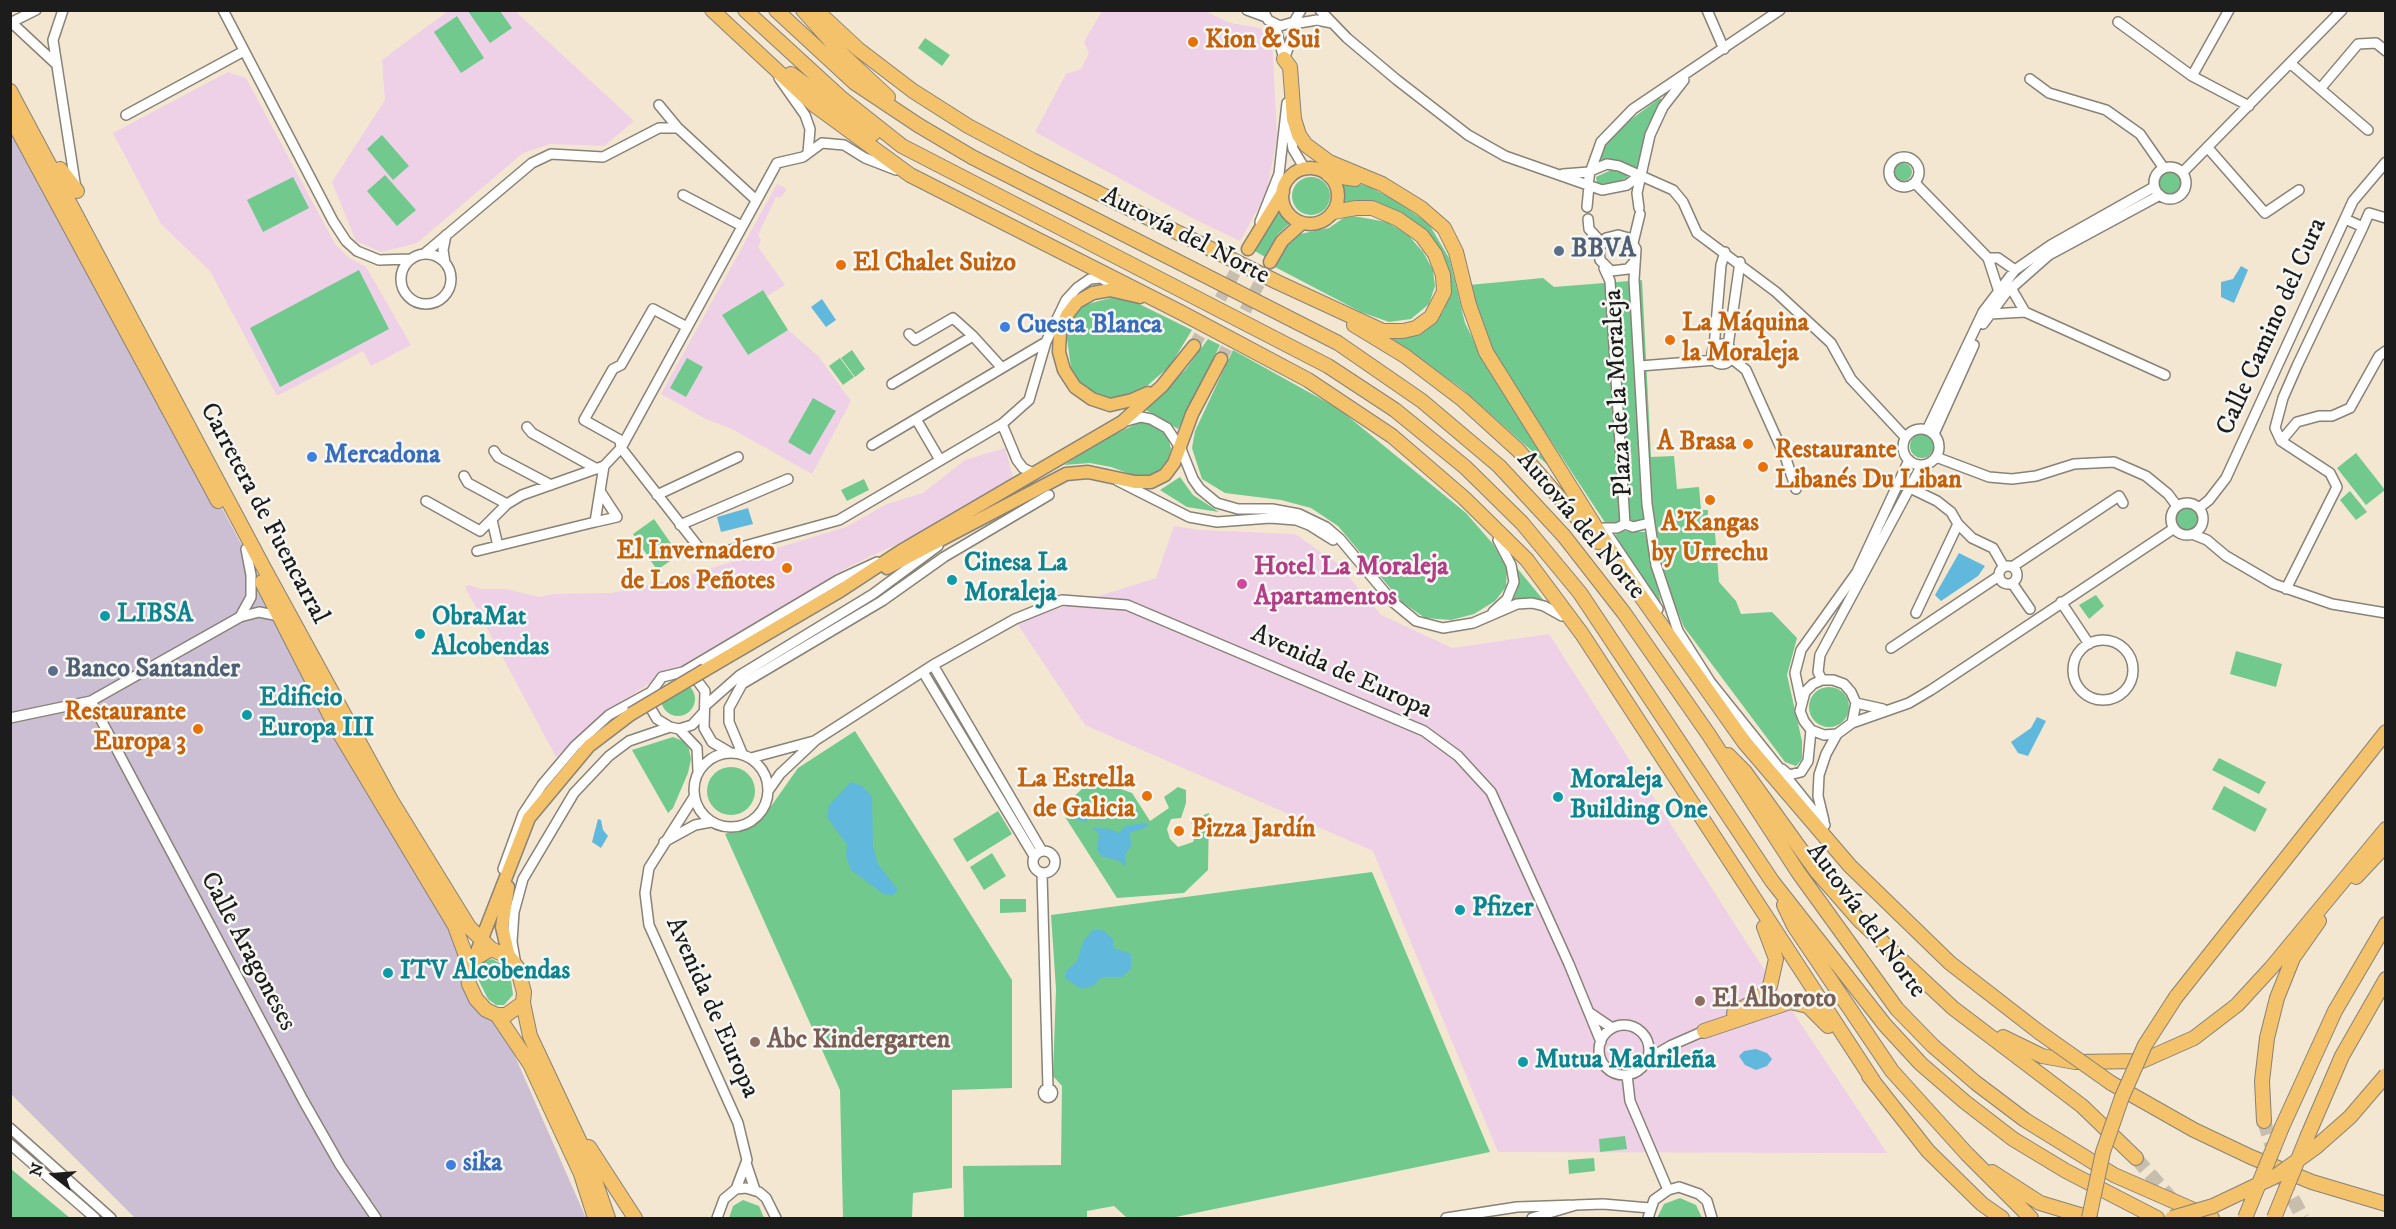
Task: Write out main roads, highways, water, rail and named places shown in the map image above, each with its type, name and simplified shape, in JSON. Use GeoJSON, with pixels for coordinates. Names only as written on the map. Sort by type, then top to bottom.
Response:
{"type":"FeatureCollection","features":[{"type":"Feature","properties":{"kind":"highway"},"geometry":{"type":"LineString","coordinates":[[712,10],[813,104],[910,175],[1182,313],[1308,380],[1392,436],[1464,498],[1527,560],[1582,634],[1740,880],[1874,1082]]}},
{"type":"Feature","properties":{"kind":"highway"},"geometry":{"type":"LineString","coordinates":[[720,10],[782,68],[883,140],[902,146]]}},
{"type":"Feature","properties":{"kind":"highway","name":"Autovía del Norte"},"geometry":{"type":"LineString","coordinates":[[745,10],[840,97],[902,146],[1328,366],[1395,410],[1465,467],[1522,523],[1580,593],[1772,881],[1885,1025],[1921,1064],[1965,1102],[2013,1138],[2066,1172],[2157,1218]]}},
{"type":"Feature","properties":{"kind":"highway","name":"Autovía del Norte"},"geometry":{"type":"LineString","coordinates":[[776,10],[855,83],[918,125],[972,157],[1338,343],[1422,401],[1499,466],[1564,536],[1624,613],[1854,954],[1897,1009],[1933,1046],[1992,1096],[2074,1152],[2114,1175],[2212,1218]]}},
{"type":"Feature","properties":{"kind":"highway"},"geometry":{"type":"LineString","coordinates":[[803,10],[845,57],[918,125]]}},
{"type":"Feature","properties":{"kind":"highway"},"geometry":{"type":"LineString","coordinates":[[816,10],[858,49],[904,84],[969,126],[1032,160],[1300,293],[1383,330],[1403,331],[1416,327],[1431,317],[1444,291],[1443,275],[1435,254],[1422,236],[1398,219],[1372,208],[1334,212]]}},
{"type":"Feature","properties":{"kind":"highway"},"geometry":{"type":"LineString","coordinates":[[1284,59],[1290,67],[1294,119],[1299,135],[1306,145],[1329,162],[1382,184],[1444,228],[1456,252],[1469,306],[1486,352],[1623,571],[1744,742],[1815,827],[1872,887],[1950,963],[2039,1032],[2111,1083],[2194,1130],[2251,1156],[2312,1182],[2385,1204]]}},
{"type":"Feature","properties":{"kind":"highway","name":"Carretera de Fuencarral"},"geometry":{"type":"LineString","coordinates":[[10,91],[265,570],[387,793],[456,908],[486,945]]}},
{"type":"Feature","properties":{"kind":"highway","name":"Carretera de Fuencarral"},"geometry":{"type":"LineString","coordinates":[[10,116],[189,451],[246,549],[337,729],[455,926],[472,963]]}},
{"type":"Feature","properties":{"kind":"highway"},"geometry":{"type":"LineString","coordinates":[[35,136],[77,191]]}},
{"type":"Feature","properties":{"kind":"highway"},"geometry":{"type":"LineString","coordinates":[[1329,175],[1365,182],[1407,200]]}},
{"type":"Feature","properties":{"kind":"highway"},"geometry":{"type":"LineString","coordinates":[[1300,293],[1405,356],[1463,400],[1518,450],[1623,571]]}},
{"type":"Feature","properties":{"kind":"highway"},"geometry":{"type":"LineString","coordinates":[[1464,498],[1562,616],[1582,634]]}},
{"type":"Feature","properties":{"kind":"highway"},"geometry":{"type":"LineString","coordinates":[[1967,1154],[2040,1203],[2085,1218],[2103,1152],[2122,1097],[2145,1045],[2176,997],[2385,732]]}},
{"type":"Feature","properties":{"kind":"highway"},"geometry":{"type":"LineString","coordinates":[[1708,735],[1745,772],[1817,872],[1860,921],[1953,1008],[2082,1106],[2136,1158]]}},
{"type":"Feature","properties":{"kind":"highway"},"geometry":{"type":"LineString","coordinates":[[1825,825],[1872,887]]}},
{"type":"Feature","properties":{"kind":"highway"},"geometry":{"type":"LineString","coordinates":[[1907,966],[2007,1040],[2042,1056],[2075,1062],[2142,1060],[2194,1038],[2237,1005],[2385,829]]}},
{"type":"Feature","properties":{"kind":"highway"},"geometry":{"type":"LineString","coordinates":[[2264,1120],[2262,1081],[2267,1038],[2277,998],[2293,958],[2323,915],[2385,845]]}},
{"type":"Feature","properties":{"kind":"highway"},"geometry":{"type":"LineString","coordinates":[[1740,880],[1770,940],[1776,959],[1774,974],[1770,986],[1760,998],[1704,1031],[1780,1003],[1799,1003],[1818,1014],[1928,1151],[1982,1204],[2002,1218]]}},
{"type":"Feature","properties":{"kind":"highway"},"geometry":{"type":"LineString","coordinates":[[1772,881],[1794,926],[1892,1071],[1967,1154],[2030,1217]]}},
{"type":"Feature","properties":{"kind":"highway"},"geometry":{"type":"LineString","coordinates":[[2245,1218],[2282,1127],[2335,1011],[2385,924]]}},
{"type":"Feature","properties":{"kind":"highway"},"geometry":{"type":"LineString","coordinates":[[595,1218],[581,1174],[530,1064],[496,1015],[486,1010],[476,999],[469,984],[472,963],[486,945],[513,962],[524,992],[523,1003],[530,1036],[586,1155],[608,1218]]}},
{"type":"Feature","properties":{"kind":"highway"},"geometry":{"type":"LineString","coordinates":[[2274,1218],[2342,1056],[2385,979]]}},
{"type":"Feature","properties":{"kind":"highway"},"geometry":{"type":"LineString","coordinates":[[496,1015],[516,1010],[523,1003]]}},
{"type":"Feature","properties":{"kind":"highway"},"geometry":{"type":"LineString","coordinates":[[2172,1218],[2213,1206],[2276,1176],[2316,1147],[2350,1117],[2385,1075]]}},
{"type":"Feature","properties":{"kind":"highway"},"geometry":{"type":"LineString","coordinates":[[563,1105],[634,1218]]}},
{"type":"Feature","properties":{"kind":"main road"},"geometry":{"type":"LineString","coordinates":[[1248,249],[1294,173],[1314,168],[1329,175],[1337,186],[1338,193],[1334,212],[1325,220],[1314,224],[1302,223],[1287,211],[1283,192]]}},
{"type":"Feature","properties":{"kind":"main road"},"geometry":{"type":"LineString","coordinates":[[1270,262],[1282,241],[1302,223]]}},
{"type":"Feature","properties":{"kind":"main road"},"geometry":{"type":"LineString","coordinates":[[1162,386],[1132,400],[1110,405],[1092,399],[1075,387],[1064,369],[1059,352],[1060,332],[1067,315],[1077,302],[1093,292],[1110,290],[1127,292],[1182,313]]}},
{"type":"Feature","properties":{"kind":"main road"},"geometry":{"type":"LineString","coordinates":[[486,945],[506,865],[530,818],[589,746],[631,714],[840,591],[901,551],[1122,422],[1162,386],[1194,346]]}},
{"type":"Feature","properties":{"kind":"main road"},"geometry":{"type":"LineString","coordinates":[[840,591],[952,536],[1066,474],[1088,472],[1106,474],[1135,482],[1152,482],[1165,475],[1181,449],[1192,414],[1221,359]]}},
{"type":"Feature","properties":{"kind":"main road"},"geometry":{"type":"LineString","coordinates":[[513,962],[502,927],[504,899],[518,855],[549,792]]}},
{"type":"Feature","properties":{"kind":"water"},"geometry":{"type":"Polygon","coordinates":[[[2241,266],[2248,270],[2234,303],[2221,297],[2221,282],[2233,279],[2241,266]]]}},
{"type":"Feature","properties":{"kind":"water"},"geometry":{"type":"Polygon","coordinates":[[[822,299],[836,320],[826,327],[811,307],[822,299]]]}},
{"type":"Feature","properties":{"kind":"water"},"geometry":{"type":"Polygon","coordinates":[[[748,508],[753,524],[721,532],[717,517],[748,508]]]}},
{"type":"Feature","properties":{"kind":"water"},"geometry":{"type":"Polygon","coordinates":[[[1959,553],[1985,566],[1978,576],[1941,601],[1935,595],[1959,553]]]}},
{"type":"Feature","properties":{"kind":"water"},"geometry":{"type":"Polygon","coordinates":[[[2037,717],[2046,721],[2028,756],[2018,753],[2011,742],[2031,728],[2037,717]]]}},
{"type":"Feature","properties":{"kind":"water"},"geometry":{"type":"Polygon","coordinates":[[[851,782],[862,786],[872,796],[873,846],[878,864],[898,890],[892,896],[882,893],[851,870],[846,856],[847,845],[827,817],[829,805],[851,782]]]}},
{"type":"Feature","properties":{"kind":"water"},"geometry":{"type":"Polygon","coordinates":[[[1067,802],[1078,808],[1085,807],[1089,816],[1087,822],[1075,819],[1066,805],[1067,802]]]}},
{"type":"Feature","properties":{"kind":"water"},"geometry":{"type":"Polygon","coordinates":[[[598,819],[601,820],[603,830],[608,836],[601,848],[592,842],[598,819]]]}},
{"type":"Feature","properties":{"kind":"water"},"geometry":{"type":"Polygon","coordinates":[[[1148,824],[1147,827],[1130,833],[1131,846],[1125,855],[1126,867],[1119,861],[1101,856],[1097,849],[1099,834],[1092,828],[1109,829],[1119,833],[1126,826],[1148,824]]]}},
{"type":"Feature","properties":{"kind":"water"},"geometry":{"type":"Polygon","coordinates":[[[1094,929],[1104,931],[1113,939],[1113,948],[1131,954],[1131,969],[1122,977],[1102,977],[1093,986],[1081,989],[1065,978],[1066,971],[1076,963],[1084,940],[1094,929]]]}},
{"type":"Feature","properties":{"kind":"water"},"geometry":{"type":"Polygon","coordinates":[[[1756,1049],[1767,1053],[1772,1059],[1767,1066],[1756,1070],[1745,1065],[1739,1056],[1744,1051],[1756,1049]]]}},
{"type":"Feature","properties":{"kind":"tunnel"},"geometry":{"type":"LineString","coordinates":[[1194,346],[1248,249]]}},
{"type":"Feature","properties":{"kind":"tunnel"},"geometry":{"type":"LineString","coordinates":[[1221,359],[1270,262]]}},
{"type":"Feature","properties":{"kind":"tunnel"},"geometry":{"type":"LineString","coordinates":[[2264,1121],[2275,1156]]}},
{"type":"Feature","properties":{"kind":"tunnel"},"geometry":{"type":"LineString","coordinates":[[2136,1158],[2175,1203]]}},
{"type":"Feature","properties":{"kind":"tunnel"},"geometry":{"type":"LineString","coordinates":[[2283,1180],[2303,1218]]}},
{"type":"Feature","properties":{"kind":"place","name":"Kion & Sui"},"geometry":{"type":"Point","coordinates":[1193,42]}},
{"type":"Feature","properties":{"kind":"place","name":"BBVA"},"geometry":{"type":"Point","coordinates":[1559,251]}},
{"type":"Feature","properties":{"kind":"place","name":"El Chalet Suizo"},"geometry":{"type":"Point","coordinates":[841,265]}},
{"type":"Feature","properties":{"kind":"place","name":"Cuesta Blanca"},"geometry":{"type":"Point","coordinates":[1005,327]}},
{"type":"Feature","properties":{"kind":"place","name":"La Máquina la Moraleja"},"geometry":{"type":"Point","coordinates":[1670,340]}},
{"type":"Feature","properties":{"kind":"place","name":"A Brasa"},"geometry":{"type":"Point","coordinates":[1748,444]}},
{"type":"Feature","properties":{"kind":"place","name":"Mercadona"},"geometry":{"type":"Point","coordinates":[312,457]}},
{"type":"Feature","properties":{"kind":"place","name":"Restaurante Libanés Du Liban"},"geometry":{"type":"Point","coordinates":[1763,467]}},
{"type":"Feature","properties":{"kind":"place","name":"A'Kangas by Urrechu"},"geometry":{"type":"Point","coordinates":[1710,500]}},
{"type":"Feature","properties":{"kind":"place","name":"El Invernadero de Los Peñotes"},"geometry":{"type":"Point","coordinates":[787,568]}},
{"type":"Feature","properties":{"kind":"place","name":"Cinesa La Moraleja"},"geometry":{"type":"Point","coordinates":[952,580]}},
{"type":"Feature","properties":{"kind":"place","name":"Hotel La Moraleja Apartamentos"},"geometry":{"type":"Point","coordinates":[1242,584]}},
{"type":"Feature","properties":{"kind":"place","name":"LIBSA"},"geometry":{"type":"Point","coordinates":[105,616]}},
{"type":"Feature","properties":{"kind":"place","name":"ObraMat Alcobendas"},"geometry":{"type":"Point","coordinates":[420,634]}},
{"type":"Feature","properties":{"kind":"place","name":"Banco Santander"},"geometry":{"type":"Point","coordinates":[53,671]}},
{"type":"Feature","properties":{"kind":"place","name":"Edificio Europa III"},"geometry":{"type":"Point","coordinates":[247,715]}},
{"type":"Feature","properties":{"kind":"place","name":"Restaurante Europa 3"},"geometry":{"type":"Point","coordinates":[198,729]}},
{"type":"Feature","properties":{"kind":"place","name":"La Estrella de Galicia"},"geometry":{"type":"Point","coordinates":[1147,796]}},
{"type":"Feature","properties":{"kind":"place","name":"Moraleja Building One"},"geometry":{"type":"Point","coordinates":[1558,797]}},
{"type":"Feature","properties":{"kind":"place","name":"Pizza Jardín"},"geometry":{"type":"Point","coordinates":[1179,831]}},
{"type":"Feature","properties":{"kind":"place","name":"Pfizer"},"geometry":{"type":"Point","coordinates":[1460,910]}},
{"type":"Feature","properties":{"kind":"place","name":"ITV Alcobendas"},"geometry":{"type":"Point","coordinates":[388,973]}},
{"type":"Feature","properties":{"kind":"place","name":"El Alboroto"},"geometry":{"type":"Point","coordinates":[1700,1001]}},
{"type":"Feature","properties":{"kind":"place","name":"Abc Kindergarten"},"geometry":{"type":"Point","coordinates":[755,1042]}},
{"type":"Feature","properties":{"kind":"place","name":"Mutua Madrileña"},"geometry":{"type":"Point","coordinates":[1523,1062]}},
{"type":"Feature","properties":{"kind":"place","name":"sika"},"geometry":{"type":"Point","coordinates":[451,1165]}}]}
